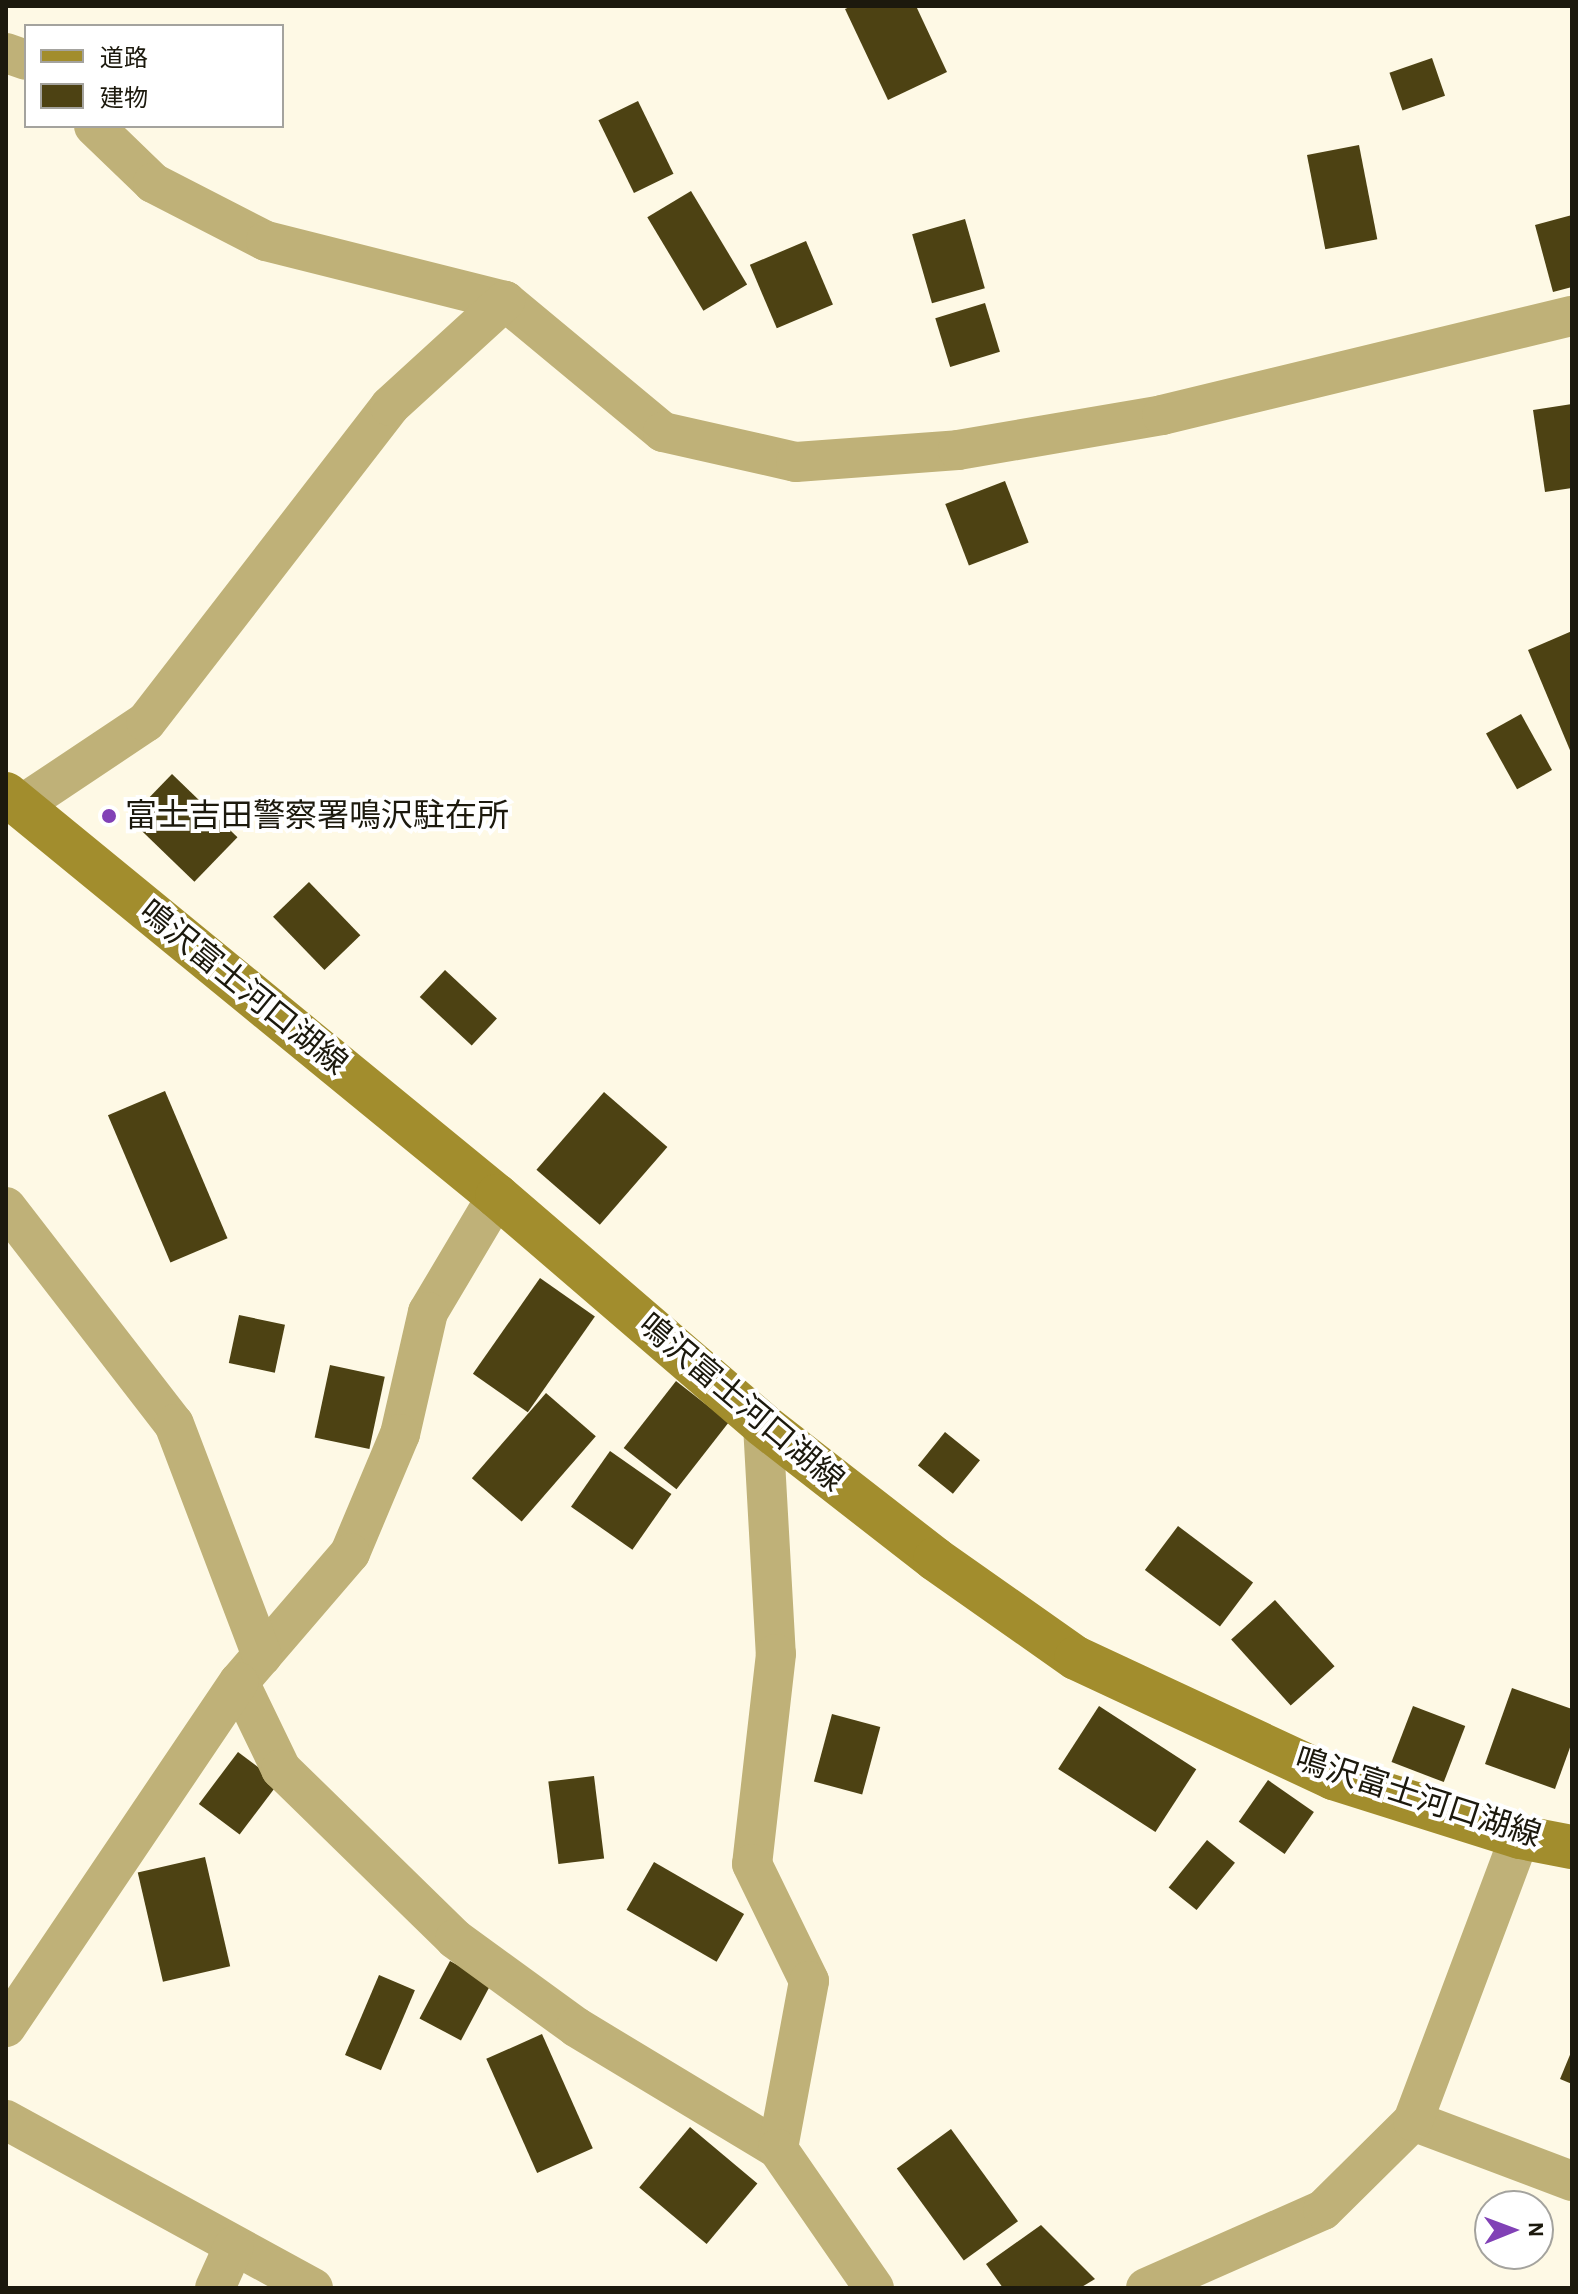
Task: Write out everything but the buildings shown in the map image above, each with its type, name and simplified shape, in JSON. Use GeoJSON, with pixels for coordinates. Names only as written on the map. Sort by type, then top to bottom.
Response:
{"type":"FeatureCollection","features":[{"type":"Feature","properties":{"kind":"main road","name":"鳴沢富士河口湖線"},"geometry":{"type":"LineString","coordinates":[[13,800],[497,1196],[763,1425],[935,1559],[1076,1658],[1333,1778],[1520,1837],[1572,1847]]}},
{"type":"Feature","properties":{"kind":"street"},"geometry":{"type":"LineString","coordinates":[[96,128],[153,183],[266,241],[505,301],[663,432],[796,462],[958,450],[1162,415],[1572,316]]}},
{"type":"Feature","properties":{"kind":"street"},"geometry":{"type":"LineString","coordinates":[[13,800],[146,722],[390,406],[505,301]]}},
{"type":"Feature","properties":{"kind":"street"},"geometry":{"type":"LineString","coordinates":[[6,2027],[251,1669],[350,1553],[400,1434],[428,1312],[497,1196]]}},
{"type":"Feature","properties":{"kind":"street"},"geometry":{"type":"LineString","coordinates":[[6,1207],[174,1424],[281,1769],[455,1939],[576,2027],[778,2149],[874,2288]]}},
{"type":"Feature","properties":{"kind":"street"},"geometry":{"type":"LineString","coordinates":[[763,1425],[776,1654],[752,1864],[809,1981],[778,2149]]}},
{"type":"Feature","properties":{"kind":"street"},"geometry":{"type":"LineString","coordinates":[[1146,2288],[1323,2210],[1413,2121],[1520,1837]]}},
{"type":"Feature","properties":{"kind":"street"},"geometry":{"type":"LineString","coordinates":[[6,2120],[313,2288]]}},
{"type":"Feature","properties":{"kind":"street"},"geometry":{"type":"LineString","coordinates":[[1413,2121],[1572,2181]]}},
{"type":"Feature","properties":{"kind":"street"},"geometry":{"type":"LineString","coordinates":[[215,2288],[234,2246]]}},
{"type":"Feature","properties":{"kind":"place","name":"富士吉田警察署鳴沢駐在所"},"geometry":{"type":"Point","coordinates":[109,816]}}]}
